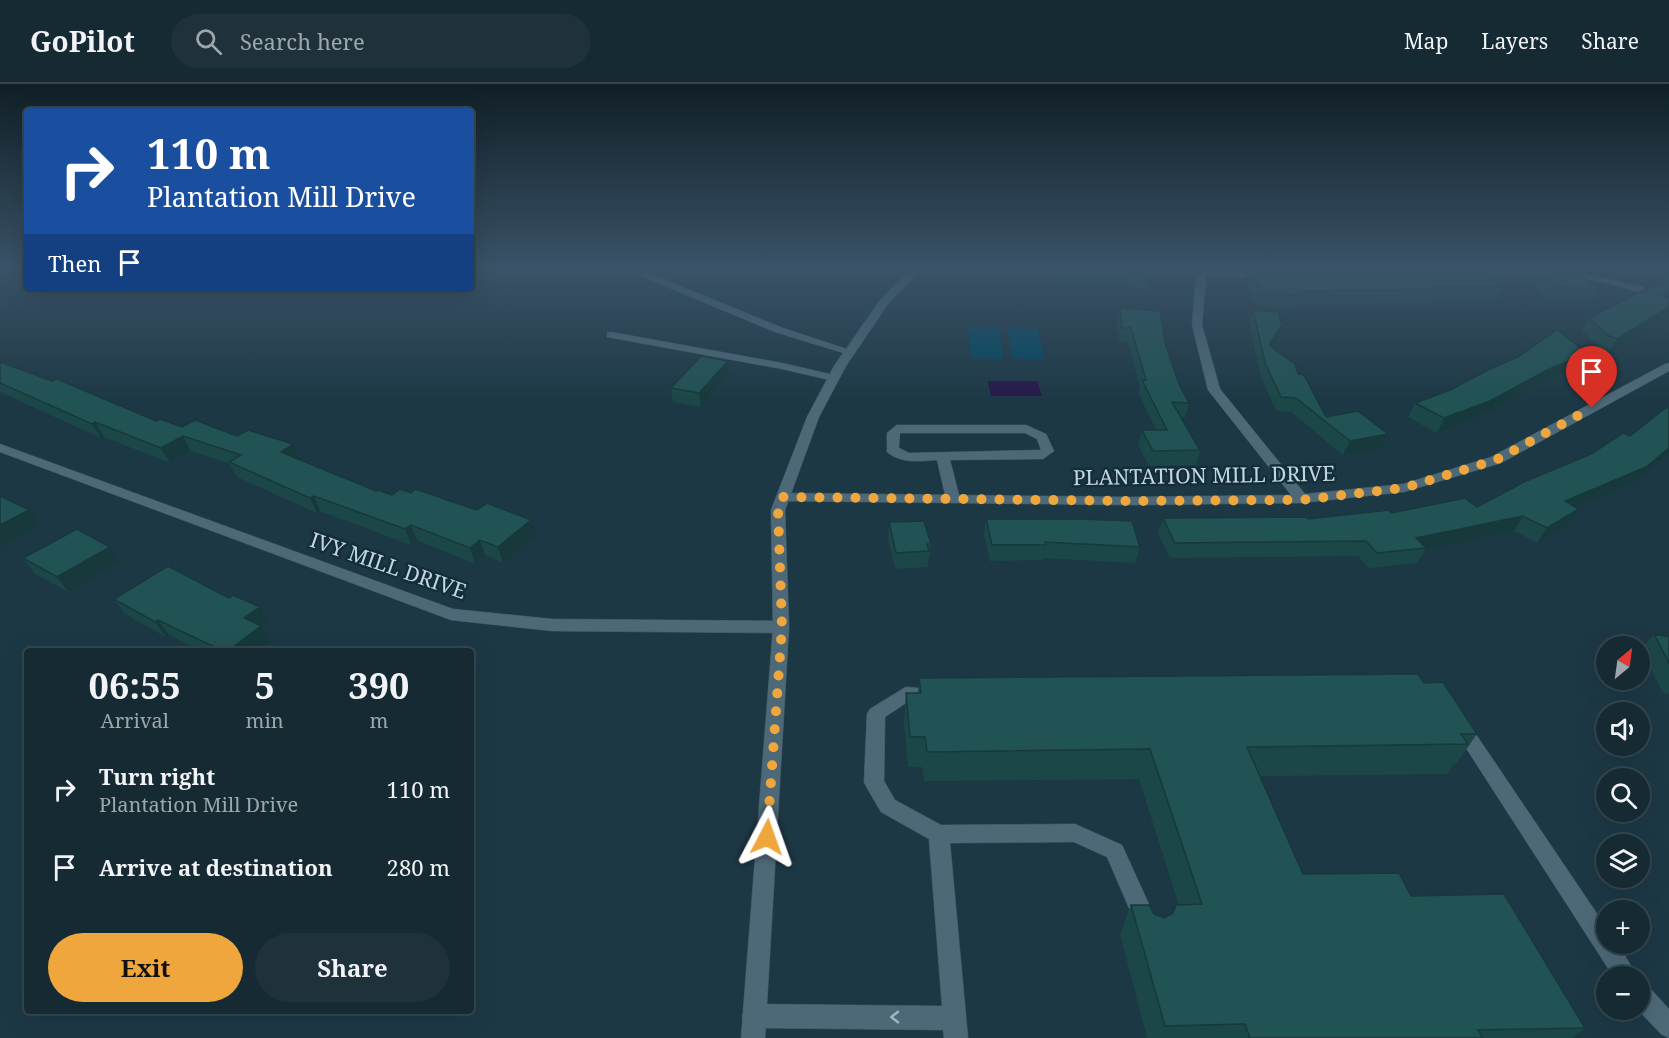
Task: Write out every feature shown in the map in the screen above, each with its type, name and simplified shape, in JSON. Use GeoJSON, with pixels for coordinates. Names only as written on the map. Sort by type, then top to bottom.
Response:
{"type":"FeatureCollection","features":[{"type":"Feature","properties":{"kind":"street"},"geometry":{"type":"LineString","coordinates":[[731,311],[779,330],[850,352]]}},
{"type":"Feature","properties":{"kind":"street"},"geometry":{"type":"LineString","coordinates":[[878,311],[834,378],[813,417],[778,510],[782,627],[753,1027],[954,1028],[939,834]]}},
{"type":"Feature","properties":{"kind":"street"},"geometry":{"type":"LineString","coordinates":[[1198,311],[1197,325],[1214,390],[1301,500]]}},
{"type":"Feature","properties":{"kind":"street"},"geometry":{"type":"LineString","coordinates":[[611,335],[782,366],[834,378]]}},
{"type":"Feature","properties":{"kind":"street","name":"PLANTATION MILL DRIVE"},"geometry":{"type":"LineString","coordinates":[[783,497],[1301,500],[1404,488],[1496,460],[1669,366]]}},
{"type":"Feature","properties":{"kind":"street"},"geometry":{"type":"LineString","coordinates":[[897,429],[1026,429],[1039,433],[1045,439],[1048,450],[1042,455],[943,456],[897,454],[892,448],[893,433],[897,429]]}},
{"type":"Feature","properties":{"kind":"street","name":"IVY MILL DRIVE"},"geometry":{"type":"LineString","coordinates":[[0,448],[451,614],[552,626],[782,627]]}},
{"type":"Feature","properties":{"kind":"street"},"geometry":{"type":"LineString","coordinates":[[943,456],[953,499]]}},
{"type":"Feature","properties":{"kind":"street"},"geometry":{"type":"LineString","coordinates":[[942,693],[906,694],[876,714],[874,782],[888,806],[939,834],[1075,833],[1115,850],[1150,933]]}},
{"type":"Feature","properties":{"kind":"street"},"geometry":{"type":"LineString","coordinates":[[1445,713],[1456,718],[1619,966]]}},
{"type":"Feature","properties":{"kind":"street"},"geometry":{"type":"LineString","coordinates":[[1650,1005],[1669,1026]]}},
{"type":"Feature","properties":{"kind":"shaded area"},"geometry":{"type":"Polygon","coordinates":[[[968,327],[999,328],[1003,359],[971,358],[968,327]]]}},
{"type":"Feature","properties":{"kind":"shaded area"},"geometry":{"type":"Polygon","coordinates":[[[1007,327],[1038,329],[1044,360],[1012,358],[1007,327]]]}},
{"type":"Feature","properties":{"kind":"shaded area"},"geometry":{"type":"Polygon","coordinates":[[[988,381],[1037,381],[1042,396],[991,396],[988,381]]]}},
{"type":"Feature","properties":{"kind":"building"},"geometry":{"type":"Polygon","coordinates":[[[1120,311],[1160,311],[1165,343],[1179,384],[1189,403],[1172,402],[1200,450],[1153,451],[1142,430],[1167,430],[1142,380],[1146,380],[1131,328],[1122,328],[1120,311]]]}},
{"type":"Feature","properties":{"kind":"building"},"geometry":{"type":"Polygon","coordinates":[[[1253,311],[1278,312],[1282,325],[1269,345],[1295,364],[1298,374],[1304,375],[1326,417],[1358,411],[1388,434],[1350,441],[1296,398],[1281,397],[1265,363],[1253,311]]]}},
{"type":"Feature","properties":{"kind":"building"},"geometry":{"type":"Polygon","coordinates":[[[1604,311],[1663,311],[1617,339],[1609,336],[1589,318],[1604,311]]]}},
{"type":"Feature","properties":{"kind":"building"},"geometry":{"type":"Polygon","coordinates":[[[1557,330],[1587,353],[1547,370],[1490,401],[1444,418],[1415,403],[1450,390],[1518,357],[1557,330]]]}},
{"type":"Feature","properties":{"kind":"building"},"geometry":{"type":"Polygon","coordinates":[[[701,356],[728,361],[699,393],[671,388],[701,356]]]}},
{"type":"Feature","properties":{"kind":"building"},"geometry":{"type":"Polygon","coordinates":[[[0,362],[52,381],[57,379],[156,421],[160,419],[182,427],[195,420],[237,436],[248,430],[293,444],[281,452],[376,491],[392,495],[400,489],[411,493],[415,489],[477,510],[487,503],[531,520],[498,547],[480,540],[470,548],[411,525],[405,529],[314,496],[310,498],[229,462],[241,455],[183,436],[161,448],[95,422],[92,424],[0,383],[0,362]]]}},
{"type":"Feature","properties":{"kind":"building"},"geometry":{"type":"Polygon","coordinates":[[[1669,407],[1669,448],[1646,467],[1565,501],[1579,509],[1547,528],[1523,516],[1416,538],[1426,548],[1377,553],[1366,541],[1175,543],[1163,518],[1306,517],[1308,519],[1389,510],[1391,513],[1465,498],[1477,507],[1526,481],[1591,454],[1623,433],[1630,436],[1669,407]]]}},
{"type":"Feature","properties":{"kind":"building"},"geometry":{"type":"Polygon","coordinates":[[[0,496],[29,510],[0,525],[0,496]]]}},
{"type":"Feature","properties":{"kind":"building"},"geometry":{"type":"Polygon","coordinates":[[[986,519],[1132,521],[1140,547],[1045,542],[1046,545],[992,545],[986,519]]]}},
{"type":"Feature","properties":{"kind":"building"},"geometry":{"type":"Polygon","coordinates":[[[924,521],[931,544],[927,544],[929,551],[896,553],[889,522],[924,521]]]}},
{"type":"Feature","properties":{"kind":"building"},"geometry":{"type":"Polygon","coordinates":[[[77,529],[110,547],[57,577],[23,558],[77,529]]]}},
{"type":"Feature","properties":{"kind":"building"},"geometry":{"type":"Polygon","coordinates":[[[168,566],[229,598],[233,595],[260,607],[244,618],[261,626],[232,648],[217,648],[158,620],[155,622],[114,599],[168,566]]]}},
{"type":"Feature","properties":{"kind":"building"},"geometry":{"type":"Polygon","coordinates":[[[1654,634],[1669,637],[1669,663],[1654,634]]]}},
{"type":"Feature","properties":{"kind":"building"},"geometry":{"type":"Polygon","coordinates":[[[1418,674],[1424,683],[1443,682],[1477,734],[1461,734],[1468,744],[1247,747],[1303,874],[1399,873],[1411,896],[1504,894],[1585,1028],[1478,1030],[1483,1038],[1250,1038],[1245,1024],[1165,1026],[1131,905],[1149,905],[1154,914],[1164,918],[1173,913],[1176,905],[1202,904],[1150,749],[927,752],[925,737],[910,737],[906,693],[921,693],[919,678],[1418,674]]]}},
{"type":"Feature","properties":{"kind":"route"},"geometry":{"type":"LineString","coordinates":[[767,837],[782,627],[778,510],[783,497],[1132,501],[1301,500],[1404,488],[1496,460],[1592,408]]}}]}
